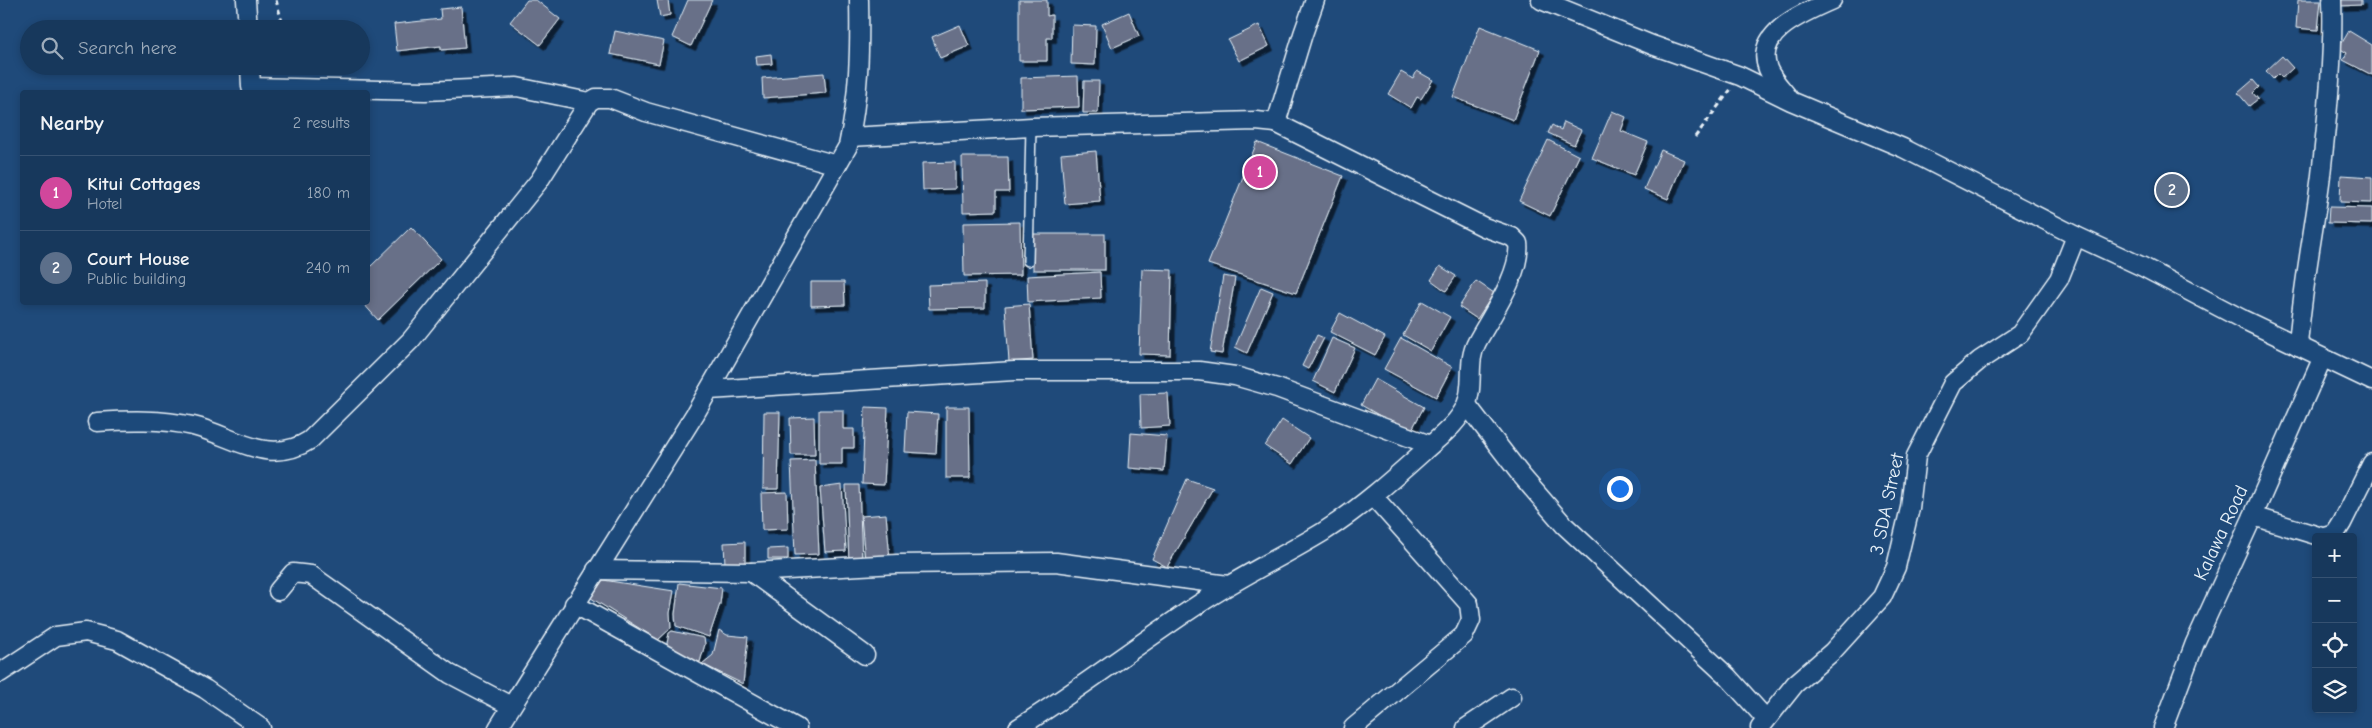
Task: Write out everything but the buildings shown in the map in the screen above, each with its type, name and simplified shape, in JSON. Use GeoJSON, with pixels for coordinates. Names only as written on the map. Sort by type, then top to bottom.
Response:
{"type":"FeatureCollection","features":[{"type":"Feature","properties":{"kind":"street"},"geometry":{"type":"LineString","coordinates":[[246,0],[247,20]]}},
{"type":"Feature","properties":{"kind":"street"},"geometry":{"type":"LineString","coordinates":[[498,728],[709,390],[848,146],[856,107],[860,53],[859,0]]}},
{"type":"Feature","properties":{"kind":"street"},"geometry":{"type":"LineString","coordinates":[[1276,123],[1315,0]]}},
{"type":"Feature","properties":{"kind":"street"},"geometry":{"type":"LineString","coordinates":[[1541,0],[1652,45],[1740,76],[1790,101],[1902,148],[2076,236],[2143,267],[2322,359],[2372,381]]}},
{"type":"Feature","properties":{"kind":"street"},"geometry":{"type":"LineString","coordinates":[[1790,101],[1768,68],[1766,52],[1770,37],[1786,24],[1832,0]]}},
{"type":"Feature","properties":{"kind":"street"},"geometry":{"type":"LineString","coordinates":[[2298,346],[2300,313],[2321,175],[2333,28],[2332,0]]}},
{"type":"Feature","properties":{"kind":"street"},"geometry":{"type":"LineString","coordinates":[[250,75],[251,87],[425,91],[517,88],[589,102]]}},
{"type":"Feature","properties":{"kind":"street"},"geometry":{"type":"LineString","coordinates":[[97,422],[143,419],[194,426],[252,448],[281,451],[296,449],[310,440],[411,340],[539,180],[589,102],[596,98],[610,98],[646,112],[837,165]]}},
{"type":"Feature","properties":{"kind":"street"},"geometry":{"type":"LineString","coordinates":[[850,137],[1031,127],[1256,121],[1276,123],[1484,227],[1512,237],[1518,243],[1519,252],[1515,269],[1475,345],[1471,361],[1471,385],[1466,404],[1452,425],[1373,496],[1323,532],[1228,585],[1018,728]]}},
{"type":"Feature","properties":{"kind":"street","name":"3 SDA Street"},"geometry":{"type":"LineString","coordinates":[[1763,723],[1794,684],[1832,652],[1882,597],[1896,567],[1908,516],[1916,456],[1953,383],[1980,360],[2020,334],[2059,279],[2076,236]]}},
{"type":"Feature","properties":{"kind":"street","name":"Kalawa Road"},"geometry":{"type":"LineString","coordinates":[[2163,728],[2195,643],[2322,359]]}},
{"type":"Feature","properties":{"kind":"street"},"geometry":{"type":"LineString","coordinates":[[709,390],[1014,371],[1200,371],[1235,376],[1277,388],[1430,445]]}},
{"type":"Feature","properties":{"kind":"street"},"geometry":{"type":"LineString","coordinates":[[1466,404],[1521,475],[1564,525],[1728,677],[1763,723]]}},
{"type":"Feature","properties":{"kind":"street"},"geometry":{"type":"LineString","coordinates":[[2335,533],[2342,523],[2372,463]]}},
{"type":"Feature","properties":{"kind":"street"},"geometry":{"type":"LineString","coordinates":[[1353,728],[1464,635],[1471,620],[1469,604],[1373,496]]}},
{"type":"Feature","properties":{"kind":"street"},"geometry":{"type":"LineString","coordinates":[[2253,516],[2312,533]]}},
{"type":"Feature","properties":{"kind":"street"},"geometry":{"type":"LineString","coordinates":[[596,570],[751,572],[897,564],[1056,562],[1228,585]]}},
{"type":"Feature","properties":{"kind":"street"},"geometry":{"type":"LineString","coordinates":[[751,572],[865,655]]}},
{"type":"Feature","properties":{"kind":"street"},"geometry":{"type":"LineString","coordinates":[[278,591],[293,573],[311,575],[450,674],[511,706]]}},
{"type":"Feature","properties":{"kind":"street"},"geometry":{"type":"LineString","coordinates":[[574,604],[797,728]]}},
{"type":"Feature","properties":{"kind":"street"},"geometry":{"type":"LineString","coordinates":[[0,673],[56,636],[86,632],[117,640],[205,689],[244,723],[261,728]]}},
{"type":"Feature","properties":{"kind":"street"},"geometry":{"type":"LineString","coordinates":[[1466,728],[1512,697]]}},
{"type":"Feature","properties":{"kind":"lane"},"geometry":{"type":"LineString","coordinates":[[1028,261],[1031,127]]}},
{"type":"Feature","properties":{"kind":"path"},"geometry":{"type":"LineString","coordinates":[[276,0],[282,20]]}},
{"type":"Feature","properties":{"kind":"path"},"geometry":{"type":"LineString","coordinates":[[1695,137],[1740,76]]}},
{"type":"Feature","properties":{"kind":"place","name":"Kitui Cottages"},"geometry":{"type":"Point","coordinates":[1260,172]}},
{"type":"Feature","properties":{"kind":"place","name":"Court House"},"geometry":{"type":"Point","coordinates":[2172,190]}}]}
